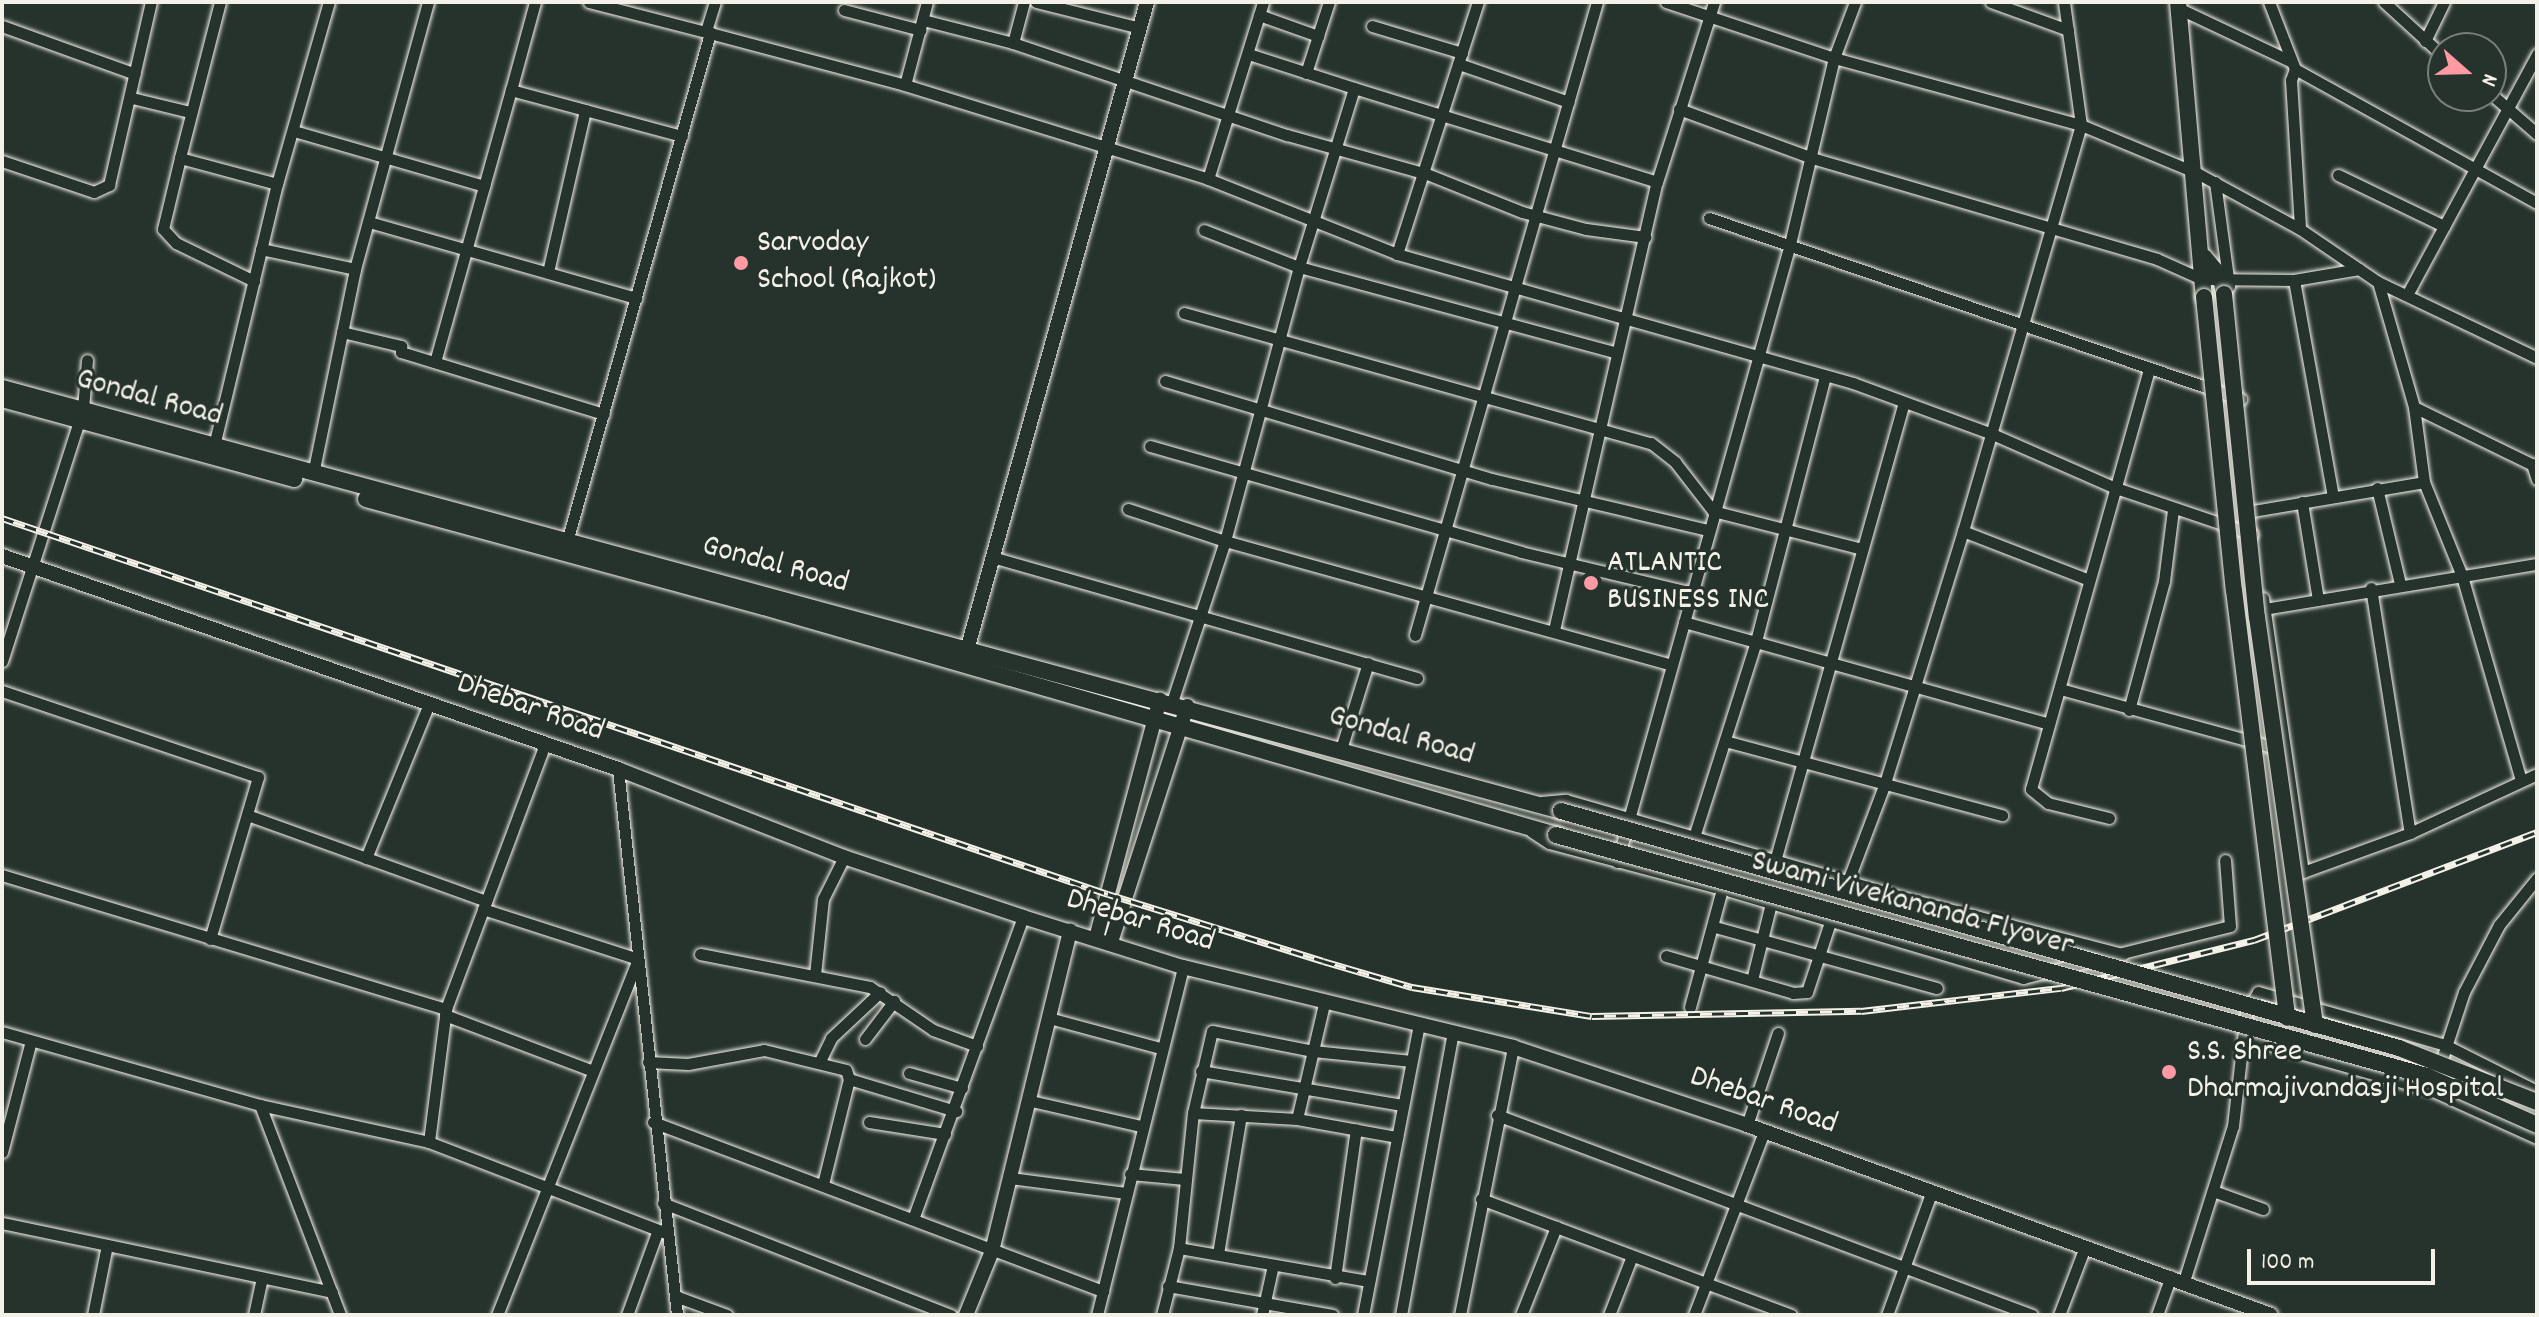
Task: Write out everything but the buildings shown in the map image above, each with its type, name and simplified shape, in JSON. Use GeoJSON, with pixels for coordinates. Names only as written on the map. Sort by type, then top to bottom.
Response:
{"type":"FeatureCollection","features":[{"type":"Feature","properties":{"kind":"main road"},"geometry":{"type":"LineString","coordinates":[[2178,5],[2197,173],[2204,257],[2203,288],[2234,590],[2286,1026]]}},
{"type":"Feature","properties":{"kind":"main road"},"geometry":{"type":"LineString","coordinates":[[2204,257],[2224,283],[2258,632],[2315,1025],[2313,1043]]}},
{"type":"Feature","properties":{"kind":"main road","name":"Gondal Road"},"geometry":{"type":"LineString","coordinates":[[2,388],[81,416]]}},
{"type":"Feature","properties":{"kind":"main road","name":"Gondal Road"},"geometry":{"type":"LineString","coordinates":[[2,399],[213,451],[764,607],[961,668],[1525,827]]}},
{"type":"Feature","properties":{"kind":"main road","name":"Gondal Road"},"geometry":{"type":"LineString","coordinates":[[213,451],[568,538],[1533,803]]}},
{"type":"Feature","properties":{"kind":"main road","name":"Swami Vivekananda Flyover"},"geometry":{"type":"LineString","coordinates":[[1533,803],[2286,1026],[2313,1043],[2427,1076],[2537,1125]]}},
{"type":"Feature","properties":{"kind":"main road","name":"Swami Vivekananda Flyover"},"geometry":{"type":"LineString","coordinates":[[1525,827],[2286,1026],[2315,1025],[2442,1061],[2537,1102]]}},
{"type":"Feature","properties":{"kind":"street"},"geometry":{"type":"LineString","coordinates":[[2,161],[94,192],[104,190],[132,98],[151,2]]}},
{"type":"Feature","properties":{"kind":"street"},"geometry":{"type":"LineString","coordinates":[[220,2],[163,229],[176,243],[254,281]]}},
{"type":"Feature","properties":{"kind":"street"},"geometry":{"type":"LineString","coordinates":[[213,451],[277,184],[329,2]]}},
{"type":"Feature","properties":{"kind":"street"},"geometry":{"type":"LineString","coordinates":[[313,474],[355,269],[428,2]]}},
{"type":"Feature","properties":{"kind":"street"},"geometry":{"type":"LineString","coordinates":[[435,362],[535,2]]}},
{"type":"Feature","properties":{"kind":"street"},"geometry":{"type":"LineString","coordinates":[[589,2],[620,4],[708,32],[905,85],[1208,179],[1397,254],[1825,376],[1990,433],[2173,510],[2256,535]]}},
{"type":"Feature","properties":{"kind":"street"},"geometry":{"type":"LineString","coordinates":[[568,538],[682,136],[715,2]]}},
{"type":"Feature","properties":{"kind":"street"},"geometry":{"type":"LineString","coordinates":[[905,85],[927,2]]}},
{"type":"Feature","properties":{"kind":"street"},"geometry":{"type":"LineString","coordinates":[[1013,43],[1024,2]]}},
{"type":"Feature","properties":{"kind":"street"},"geometry":{"type":"LineString","coordinates":[[1036,2],[1140,28]]}},
{"type":"Feature","properties":{"kind":"street"},"geometry":{"type":"LineString","coordinates":[[961,668],[1147,2]]}},
{"type":"Feature","properties":{"kind":"street"},"geometry":{"type":"LineString","coordinates":[[1208,179],[1263,2]]}},
{"type":"Feature","properties":{"kind":"street"},"geometry":{"type":"LineString","coordinates":[[1306,73],[1329,2]]}},
{"type":"Feature","properties":{"kind":"street"},"geometry":{"type":"LineString","coordinates":[[1397,254],[1427,174],[1478,2]]}},
{"type":"Feature","properties":{"kind":"street"},"geometry":{"type":"LineString","coordinates":[[1415,635],[1466,471],[1597,2]]}},
{"type":"Feature","properties":{"kind":"street"},"geometry":{"type":"LineString","coordinates":[[1666,2],[1834,58],[2081,125],[2215,182],[2300,229],[2378,282],[2408,293],[2537,358]]}},
{"type":"Feature","properties":{"kind":"street"},"geometry":{"type":"LineString","coordinates":[[1554,630],[1657,182],[1714,2]]}},
{"type":"Feature","properties":{"kind":"street"},"geometry":{"type":"LineString","coordinates":[[1617,862],[1756,356],[1790,244],[1834,58],[1855,2]]}},
{"type":"Feature","properties":{"kind":"street"},"geometry":{"type":"LineString","coordinates":[[1991,2],[2068,30]]}},
{"type":"Feature","properties":{"kind":"street"},"geometry":{"type":"LineString","coordinates":[[1848,881],[1885,783],[1963,531],[2081,125],[2064,2]]}},
{"type":"Feature","properties":{"kind":"street"},"geometry":{"type":"LineString","coordinates":[[2269,2],[2292,65],[2300,229]]}},
{"type":"Feature","properties":{"kind":"street"},"geometry":{"type":"LineString","coordinates":[[2384,2],[2425,41],[2444,2]]}},
{"type":"Feature","properties":{"kind":"street"},"geometry":{"type":"LineString","coordinates":[[2178,5],[2292,65],[2537,203]]}},
{"type":"Feature","properties":{"kind":"street"},"geometry":{"type":"LineString","coordinates":[[844,10],[1013,43],[1226,113],[1427,174],[1536,214],[1586,229],[1645,237]]}},
{"type":"Feature","properties":{"kind":"street"},"geometry":{"type":"LineString","coordinates":[[1259,15],[1318,36]]}},
{"type":"Feature","properties":{"kind":"street"},"geometry":{"type":"LineString","coordinates":[[2,26],[135,74]]}},
{"type":"Feature","properties":{"kind":"street"},"geometry":{"type":"LineString","coordinates":[[1372,26],[1569,102]]}},
{"type":"Feature","properties":{"kind":"street"},"geometry":{"type":"LineString","coordinates":[[1249,54],[1554,153],[1657,182]]}},
{"type":"Feature","properties":{"kind":"street"},"geometry":{"type":"LineString","coordinates":[[2408,293],[2537,54]]}},
{"type":"Feature","properties":{"kind":"street"},"geometry":{"type":"LineString","coordinates":[[1103,940],[1155,721],[1173,702],[1225,541],[1299,267],[1315,224],[1354,88]]}},
{"type":"Feature","properties":{"kind":"street"},"geometry":{"type":"LineString","coordinates":[[511,90],[682,136]]}},
{"type":"Feature","properties":{"kind":"street"},"geometry":{"type":"LineString","coordinates":[[132,98],[190,112]]}},
{"type":"Feature","properties":{"kind":"street"},"geometry":{"type":"LineString","coordinates":[[2508,108],[2537,134]]}},
{"type":"Feature","properties":{"kind":"street"},"geometry":{"type":"LineString","coordinates":[[1679,109],[1812,158],[2157,259],[2203,288],[2224,283],[2294,280],[2359,269]]}},
{"type":"Feature","properties":{"kind":"street"},"geometry":{"type":"LineString","coordinates":[[548,272],[585,110]]}},
{"type":"Feature","properties":{"kind":"street"},"geometry":{"type":"LineString","coordinates":[[294,131],[484,186]]}},
{"type":"Feature","properties":{"kind":"street"},"geometry":{"type":"LineString","coordinates":[[180,158],[277,184]]}},
{"type":"Feature","properties":{"kind":"street"},"geometry":{"type":"LineString","coordinates":[[2338,175],[2444,226]]}},
{"type":"Feature","properties":{"kind":"street"},"geometry":{"type":"LineString","coordinates":[[2215,182],[2224,283],[2241,400],[2264,609],[2303,872],[2410,833],[2537,774]]}},
{"type":"Feature","properties":{"kind":"street"},"geometry":{"type":"LineString","coordinates":[[1709,218],[2241,400]]}},
{"type":"Feature","properties":{"kind":"street"},"geometry":{"type":"LineString","coordinates":[[369,222],[636,298]]}},
{"type":"Feature","properties":{"kind":"street"},"geometry":{"type":"LineString","coordinates":[[1204,230],[1299,267],[1505,326],[1617,353]]}},
{"type":"Feature","properties":{"kind":"street"},"geometry":{"type":"LineString","coordinates":[[261,249],[355,269]]}},
{"type":"Feature","properties":{"kind":"street"},"geometry":{"type":"LineString","coordinates":[[2294,280],[2333,497]]}},
{"type":"Feature","properties":{"kind":"street"},"geometry":{"type":"LineString","coordinates":[[2378,282],[2414,407],[2424,482],[2462,576],[2521,780]]}},
{"type":"Feature","properties":{"kind":"street"},"geometry":{"type":"LineString","coordinates":[[1184,313],[1486,396],[1663,449],[1713,511],[1783,526],[1862,549]]}},
{"type":"Feature","properties":{"kind":"street"},"geometry":{"type":"LineString","coordinates":[[342,332],[401,346],[401,352],[604,414]]}},
{"type":"Feature","properties":{"kind":"street"},"geometry":{"type":"LineString","coordinates":[[2,661],[81,416],[87,360]]}},
{"type":"Feature","properties":{"kind":"street"},"geometry":{"type":"LineString","coordinates":[[2109,818],[2033,795],[2031,782],[2149,370]]}},
{"type":"Feature","properties":{"kind":"street"},"geometry":{"type":"LineString","coordinates":[[1694,837],[1755,645],[1783,526],[1825,376]]}},
{"type":"Feature","properties":{"kind":"street"},"geometry":{"type":"LineString","coordinates":[[1165,381],[1262,407],[1466,471],[1708,530]]}},
{"type":"Feature","properties":{"kind":"street"},"geometry":{"type":"LineString","coordinates":[[1775,861],[1904,403]]}},
{"type":"Feature","properties":{"kind":"street"},"geometry":{"type":"LineString","coordinates":[[2414,407],[2535,465],[2537,479]]}},
{"type":"Feature","properties":{"kind":"street"},"geometry":{"type":"LineString","coordinates":[[1150,446],[1568,564],[1693,593]]}},
{"type":"Feature","properties":{"kind":"street"},"geometry":{"type":"LineString","coordinates":[[2253,511],[2424,482]]}},
{"type":"Feature","properties":{"kind":"street"},"geometry":{"type":"LineString","coordinates":[[2377,489],[2400,584]]}},
{"type":"Feature","properties":{"kind":"street"},"geometry":{"type":"LineString","coordinates":[[2302,502],[2318,600]]}},
{"type":"Feature","properties":{"kind":"street"},"geometry":{"type":"LineString","coordinates":[[1128,509],[1225,541],[1671,665]]}},
{"type":"Feature","properties":{"kind":"street"},"geometry":{"type":"LineString","coordinates":[[2129,710],[2164,581],[2173,510]]}},
{"type":"Feature","properties":{"kind":"street"},"geometry":{"type":"LineString","coordinates":[[1963,531],[2087,579]]}},
{"type":"Feature","properties":{"kind":"street","name":"Dhebar Road"},"geometry":{"type":"LineString","coordinates":[[2,556],[618,769],[844,857],[1023,917],[1183,967],[1513,1047],[1747,1125],[2178,1279],[2244,1310],[2271,1315]]}},
{"type":"Feature","properties":{"kind":"street"},"geometry":{"type":"LineString","coordinates":[[992,557],[1417,678]]}},
{"type":"Feature","properties":{"kind":"street"},"geometry":{"type":"LineString","coordinates":[[2264,609],[2371,588],[2537,564]]}},
{"type":"Feature","properties":{"kind":"street"},"geometry":{"type":"LineString","coordinates":[[2371,588],[2410,833]]}},
{"type":"Feature","properties":{"kind":"street"},"geometry":{"type":"LineString","coordinates":[[1684,622],[1755,645],[1830,661],[2049,724]]}},
{"type":"Feature","properties":{"kind":"street"},"geometry":{"type":"LineString","coordinates":[[1341,749],[1368,663]]}},
{"type":"Feature","properties":{"kind":"street"},"geometry":{"type":"LineString","coordinates":[[2060,689],[2285,750]]}},
{"type":"Feature","properties":{"kind":"street"},"geometry":{"type":"LineString","coordinates":[[2,691],[252,771],[260,785],[210,939]]}},
{"type":"Feature","properties":{"kind":"street"},"geometry":{"type":"LineString","coordinates":[[1103,940],[1182,729],[1173,702]]}},
{"type":"Feature","properties":{"kind":"street"},"geometry":{"type":"LineString","coordinates":[[366,858],[429,704]]}},
{"type":"Feature","properties":{"kind":"street"},"geometry":{"type":"LineString","coordinates":[[1725,741],[2002,815]]}},
{"type":"Feature","properties":{"kind":"street"},"geometry":{"type":"LineString","coordinates":[[429,1142],[445,1012],[545,744]]}},
{"type":"Feature","properties":{"kind":"street"},"geometry":{"type":"LineString","coordinates":[[618,769],[663,1203],[662,1232],[677,1315]]}},
{"type":"Feature","properties":{"kind":"street"},"geometry":{"type":"LineString","coordinates":[[1533,803],[1566,800],[1775,861],[2127,955]]}},
{"type":"Feature","properties":{"kind":"street"},"geometry":{"type":"LineString","coordinates":[[250,816],[638,959]]}},
{"type":"Feature","properties":{"kind":"street"},"geometry":{"type":"LineString","coordinates":[[1525,827],[1549,843],[1722,889],[2023,978],[2127,955],[2230,926],[2225,860]]}},
{"type":"Feature","properties":{"kind":"street"},"geometry":{"type":"LineString","coordinates":[[815,975],[823,899],[844,857]]}},
{"type":"Feature","properties":{"kind":"street"},"geometry":{"type":"LineString","coordinates":[[2,875],[445,1012],[593,1071]]}},
{"type":"Feature","properties":{"kind":"street"},"geometry":{"type":"LineString","coordinates":[[2433,1091],[2464,992],[2499,925],[2537,878]]}},
{"type":"Feature","properties":{"kind":"street"},"geometry":{"type":"LineString","coordinates":[[1690,1007],[1715,927],[1722,889]]}},
{"type":"Feature","properties":{"kind":"street"},"geometry":{"type":"LineString","coordinates":[[1752,980],[1765,939],[1771,903]]}},
{"type":"Feature","properties":{"kind":"street"},"geometry":{"type":"LineString","coordinates":[[913,1219],[956,1111],[1023,917]]}},
{"type":"Feature","properties":{"kind":"street"},"geometry":{"type":"LineString","coordinates":[[1666,956],[1793,993],[1807,992],[1830,922]]}},
{"type":"Feature","properties":{"kind":"street"},"geometry":{"type":"LineString","coordinates":[[1715,927],[1937,988]]}},
{"type":"Feature","properties":{"kind":"street"},"geometry":{"type":"LineString","coordinates":[[966,1315],[992,1251],[1031,1101],[1070,930]]}},
{"type":"Feature","properties":{"kind":"street"},"geometry":{"type":"LineString","coordinates":[[700,954],[815,975],[880,992],[923,1024],[977,1046]]}},
{"type":"Feature","properties":{"kind":"street"},"geometry":{"type":"LineString","coordinates":[[497,1315],[638,959]]}},
{"type":"Feature","properties":{"kind":"street"},"geometry":{"type":"LineString","coordinates":[[1097,1315],[1160,1048],[1183,967]]}},
{"type":"Feature","properties":{"kind":"street"},"geometry":{"type":"LineString","coordinates":[[820,1061],[831,1038],[880,992]]}},
{"type":"Feature","properties":{"kind":"street"},"geometry":{"type":"LineString","coordinates":[[2157,1315],[2178,1279],[2216,1192],[2233,1126],[2246,1038],[2246,1013],[2258,992],[2445,1045],[2537,1091]]}},
{"type":"Feature","properties":{"kind":"street"},"geometry":{"type":"LineString","coordinates":[[1297,1119],[1325,1000]]}},
{"type":"Feature","properties":{"kind":"street"},"geometry":{"type":"LineString","coordinates":[[865,1039],[894,1001]]}},
{"type":"Feature","properties":{"kind":"street"},"geometry":{"type":"LineString","coordinates":[[1049,1018],[1160,1048]]}},
{"type":"Feature","properties":{"kind":"street"},"geometry":{"type":"LineString","coordinates":[[1363,1315],[1419,1025]]}},
{"type":"Feature","properties":{"kind":"street"},"geometry":{"type":"LineString","coordinates":[[1162,1315],[1179,1248],[1193,1113],[1212,1031],[1313,1051],[1411,1061]]}},
{"type":"Feature","properties":{"kind":"street"},"geometry":{"type":"LineString","coordinates":[[2,1032],[260,1105],[429,1142],[662,1232]]}},
{"type":"Feature","properties":{"kind":"street"},"geometry":{"type":"LineString","coordinates":[[1401,1315],[1453,1032]]}},
{"type":"Feature","properties":{"kind":"street"},"geometry":{"type":"LineString","coordinates":[[1747,1125],[1778,1033]]}},
{"type":"Feature","properties":{"kind":"street"},"geometry":{"type":"LineString","coordinates":[[2246,1038],[2433,1091],[2537,1138]]}},
{"type":"Feature","properties":{"kind":"street"},"geometry":{"type":"LineString","coordinates":[[2,1152],[31,1041]]}},
{"type":"Feature","properties":{"kind":"street"},"geometry":{"type":"LineString","coordinates":[[1460,1315],[1497,1115],[1513,1047]]}},
{"type":"Feature","properties":{"kind":"street"},"geometry":{"type":"LineString","coordinates":[[648,1062],[688,1064],[764,1050],[820,1061],[846,1070],[849,1079],[823,1184]]}},
{"type":"Feature","properties":{"kind":"street"},"geometry":{"type":"LineString","coordinates":[[1201,1071],[1402,1105]]}},
{"type":"Feature","properties":{"kind":"street"},"geometry":{"type":"LineString","coordinates":[[909,1073],[962,1088]]}},
{"type":"Feature","properties":{"kind":"street"},"geometry":{"type":"LineString","coordinates":[[849,1079],[956,1111]]}},
{"type":"Feature","properties":{"kind":"street"},"geometry":{"type":"LineString","coordinates":[[1031,1101],[1141,1126]]}},
{"type":"Feature","properties":{"kind":"street"},"geometry":{"type":"LineString","coordinates":[[260,1105],[340,1315]]}},
{"type":"Feature","properties":{"kind":"street"},"geometry":{"type":"LineString","coordinates":[[1193,1113],[1297,1119],[1397,1137]]}},
{"type":"Feature","properties":{"kind":"street"},"geometry":{"type":"LineString","coordinates":[[1218,1254],[1241,1115]]}},
{"type":"Feature","properties":{"kind":"street"},"geometry":{"type":"LineString","coordinates":[[1497,1115],[2032,1315]]}},
{"type":"Feature","properties":{"kind":"street"},"geometry":{"type":"LineString","coordinates":[[653,1122],[1103,1291]]}},
{"type":"Feature","properties":{"kind":"street"},"geometry":{"type":"LineString","coordinates":[[869,1122],[945,1134]]}},
{"type":"Feature","properties":{"kind":"street"},"geometry":{"type":"LineString","coordinates":[[1335,1278],[1356,1129]]}},
{"type":"Feature","properties":{"kind":"street"},"geometry":{"type":"LineString","coordinates":[[1694,1315],[1764,1132]]}},
{"type":"Feature","properties":{"kind":"street"},"geometry":{"type":"LineString","coordinates":[[1130,1174],[1185,1179]]}},
{"type":"Feature","properties":{"kind":"street"},"geometry":{"type":"LineString","coordinates":[[1010,1178],[1126,1193]]}},
{"type":"Feature","properties":{"kind":"street"},"geometry":{"type":"LineString","coordinates":[[1887,1315],[1932,1191]]}},
{"type":"Feature","properties":{"kind":"street"},"geometry":{"type":"LineString","coordinates":[[2216,1192],[2263,1209]]}},
{"type":"Feature","properties":{"kind":"street"},"geometry":{"type":"LineString","coordinates":[[1481,1199],[1785,1314]]}},
{"type":"Feature","properties":{"kind":"street"},"geometry":{"type":"LineString","coordinates":[[663,1203],[951,1315]]}},
{"type":"Feature","properties":{"kind":"street"},"geometry":{"type":"LineString","coordinates":[[2,1223],[332,1292]]}},
{"type":"Feature","properties":{"kind":"street"},"geometry":{"type":"LineString","coordinates":[[1521,1315],[1556,1227]]}},
{"type":"Feature","properties":{"kind":"street"},"geometry":{"type":"LineString","coordinates":[[627,1315],[662,1232]]}},
{"type":"Feature","properties":{"kind":"street"},"geometry":{"type":"LineString","coordinates":[[93,1315],[107,1245]]}},
{"type":"Feature","properties":{"kind":"street"},"geometry":{"type":"LineString","coordinates":[[2059,1315],[2085,1247]]}},
{"type":"Feature","properties":{"kind":"street"},"geometry":{"type":"LineString","coordinates":[[1179,1248],[1335,1278],[1369,1281]]}},
{"type":"Feature","properties":{"kind":"street"},"geometry":{"type":"LineString","coordinates":[[1609,1315],[1632,1256]]}},
{"type":"Feature","properties":{"kind":"street"},"geometry":{"type":"LineString","coordinates":[[1263,1309],[1273,1265]]}},
{"type":"Feature","properties":{"kind":"street"},"geometry":{"type":"LineString","coordinates":[[254,1315],[262,1278]]}},
{"type":"Feature","properties":{"kind":"street"},"geometry":{"type":"LineString","coordinates":[[1168,1286],[1263,1309],[1332,1315]]}},
{"type":"Feature","properties":{"kind":"street"},"geometry":{"type":"LineString","coordinates":[[675,1296],[727,1315]]}},
{"type":"Feature","properties":{"kind":"railway"},"geometry":{"type":"LineString","coordinates":[[2,518],[1108,894],[1412,987],[1592,1016],[1861,1011],[2061,988],[2254,940],[2537,832]]}},
{"type":"Feature","properties":{"kind":"place","name":"Sarvoday School (Rajkot)"},"geometry":{"type":"Point","coordinates":[741,263]}},
{"type":"Feature","properties":{"kind":"place","name":"ATLANTIC BUSINESS INC"},"geometry":{"type":"Point","coordinates":[1591,583]}},
{"type":"Feature","properties":{"kind":"place","name":"S.S. Shree Dharmajivandasji Hospital"},"geometry":{"type":"Point","coordinates":[2169,1072]}}]}
